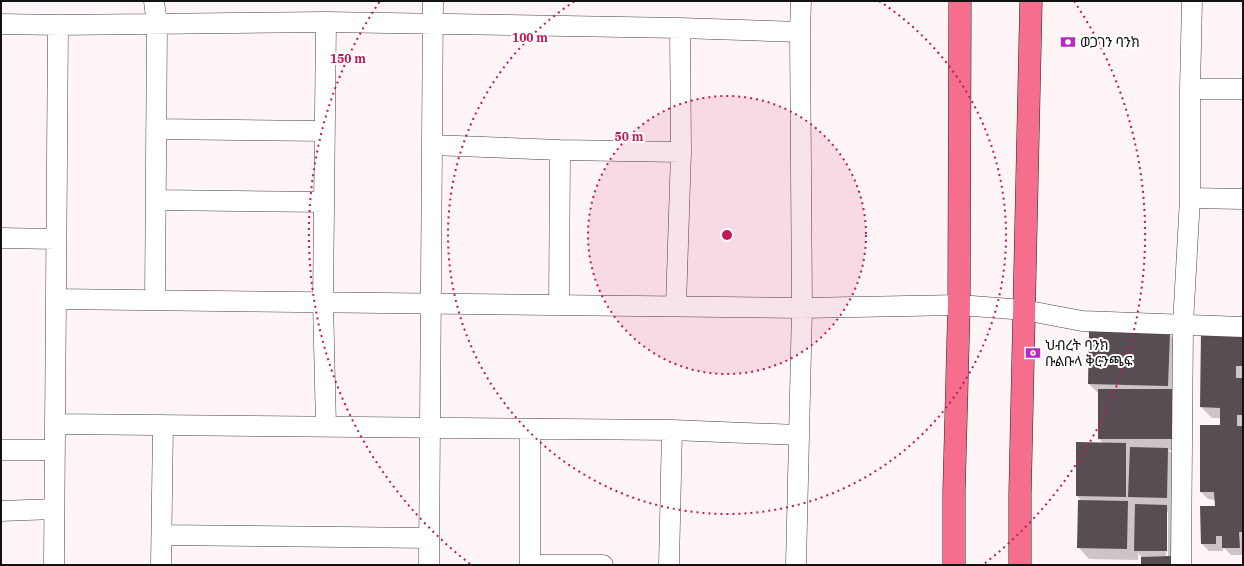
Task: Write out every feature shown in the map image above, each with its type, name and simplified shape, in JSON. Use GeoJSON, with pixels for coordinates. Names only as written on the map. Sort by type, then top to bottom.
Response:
{"type":"FeatureCollection","features":[{"type":"Feature","properties":{"kind":"main road"},"geometry":{"type":"LineString","coordinates":[[954,565],[954,491],[959,305],[960,1]]}},
{"type":"Feature","properties":{"kind":"main road"},"geometry":{"type":"LineString","coordinates":[[1020,565],[1020,486],[1031,1]]}},
{"type":"Feature","properties":{"kind":"street"},"geometry":{"type":"LineString","coordinates":[[154,1],[157,25],[155,300]]}},
{"type":"Feature","properties":{"kind":"street"},"geometry":{"type":"LineString","coordinates":[[429,565],[433,1]]}},
{"type":"Feature","properties":{"kind":"street"},"geometry":{"type":"LineString","coordinates":[[796,565],[802,308],[801,1]]}},
{"type":"Feature","properties":{"kind":"street"},"geometry":{"type":"LineString","coordinates":[[1181,565],[1183,324],[1190,198],[1192,1]]}},
{"type":"Feature","properties":{"kind":"street"},"geometry":{"type":"LineString","coordinates":[[326,22],[323,302],[326,426]]}},
{"type":"Feature","properties":{"kind":"street"},"geometry":{"type":"LineString","coordinates":[[1,24],[157,25],[326,22],[680,28],[800,32]]}},
{"type":"Feature","properties":{"kind":"street"},"geometry":{"type":"LineString","coordinates":[[54,565],[58,25]]}},
{"type":"Feature","properties":{"kind":"street"},"geometry":{"type":"LineString","coordinates":[[676,306],[681,152],[680,28]]}},
{"type":"Feature","properties":{"kind":"street"},"geometry":{"type":"LineString","coordinates":[[1190,89],[1243,89]]}},
{"type":"Feature","properties":{"kind":"street"},"geometry":{"type":"LineString","coordinates":[[156,129],[325,131]]}},
{"type":"Feature","properties":{"kind":"street"},"geometry":{"type":"LineString","coordinates":[[432,145],[560,150],[681,152]]}},
{"type":"Feature","properties":{"kind":"street"},"geometry":{"type":"LineString","coordinates":[[559,305],[560,150]]}},
{"type":"Feature","properties":{"kind":"street"},"geometry":{"type":"LineString","coordinates":[[1190,198],[1243,199]]}},
{"type":"Feature","properties":{"kind":"street"},"geometry":{"type":"LineString","coordinates":[[156,200],[324,202]]}},
{"type":"Feature","properties":{"kind":"street"},"geometry":{"type":"LineString","coordinates":[[1,238],[56,239]]}},
{"type":"Feature","properties":{"kind":"street"},"geometry":{"type":"LineString","coordinates":[[56,299],[802,308],[959,305],[1024,310],[1082,321],[1243,327]]}},
{"type":"Feature","properties":{"kind":"street"},"geometry":{"type":"LineString","coordinates":[[55,424],[672,430],[798,434]]}},
{"type":"Feature","properties":{"kind":"street"},"geometry":{"type":"LineString","coordinates":[[161,565],[163,425]]}},
{"type":"Feature","properties":{"kind":"street"},"geometry":{"type":"LineString","coordinates":[[530,429],[530,565],[603,565]]}},
{"type":"Feature","properties":{"kind":"street"},"geometry":{"type":"LineString","coordinates":[[669,565],[672,430]]}},
{"type":"Feature","properties":{"kind":"street"},"geometry":{"type":"LineString","coordinates":[[1,450],[55,450]]}},
{"type":"Feature","properties":{"kind":"street"},"geometry":{"type":"LineString","coordinates":[[1,511],[54,509]]}},
{"type":"Feature","properties":{"kind":"street"},"geometry":{"type":"LineString","coordinates":[[162,535],[429,538]]}},
{"type":"Feature","properties":{"kind":"building"},"geometry":{"type":"Polygon","coordinates":[[[1089,331],[1170,333],[1168,386],[1088,384],[1089,331]]]}},
{"type":"Feature","properties":{"kind":"building"},"geometry":{"type":"Polygon","coordinates":[[[1201,331],[1243,332],[1243,366],[1236,366],[1236,378],[1243,378],[1243,415],[1237,415],[1237,426],[1243,426],[1243,532],[1239,532],[1240,548],[1222,548],[1222,536],[1216,536],[1216,544],[1201,544],[1200,506],[1215,506],[1214,492],[1200,492],[1200,425],[1220,425],[1220,408],[1200,407],[1201,331]]]}},
{"type":"Feature","properties":{"kind":"building"},"geometry":{"type":"Polygon","coordinates":[[[1098,389],[1175,389],[1176,439],[1098,439],[1098,389]]]}},
{"type":"Feature","properties":{"kind":"building"},"geometry":{"type":"Polygon","coordinates":[[[1076,442],[1126,443],[1126,497],[1076,496],[1076,442]]]}},
{"type":"Feature","properties":{"kind":"building"},"geometry":{"type":"Polygon","coordinates":[[[1130,447],[1168,448],[1167,498],[1128,497],[1130,447]]]}},
{"type":"Feature","properties":{"kind":"building"},"geometry":{"type":"Polygon","coordinates":[[[1078,500],[1128,501],[1127,549],[1077,548],[1078,500]]]}},
{"type":"Feature","properties":{"kind":"building"},"geometry":{"type":"Polygon","coordinates":[[[1135,504],[1167,505],[1167,551],[1134,551],[1135,504]]]}},
{"type":"Feature","properties":{"kind":"building"},"geometry":{"type":"Polygon","coordinates":[[[1171,556],[1172,565],[1141,565],[1141,557],[1171,556]]]}},
{"type":"Feature","properties":{"kind":"place","name":"ወጋገን ባንክ"},"geometry":{"type":"Point","coordinates":[1068,42]}},
{"type":"Feature","properties":{"kind":"place","name":"ህብረት ባንክ ቡልቡላ ቅርንጫፍ"},"geometry":{"type":"Point","coordinates":[1033,353]}}]}
